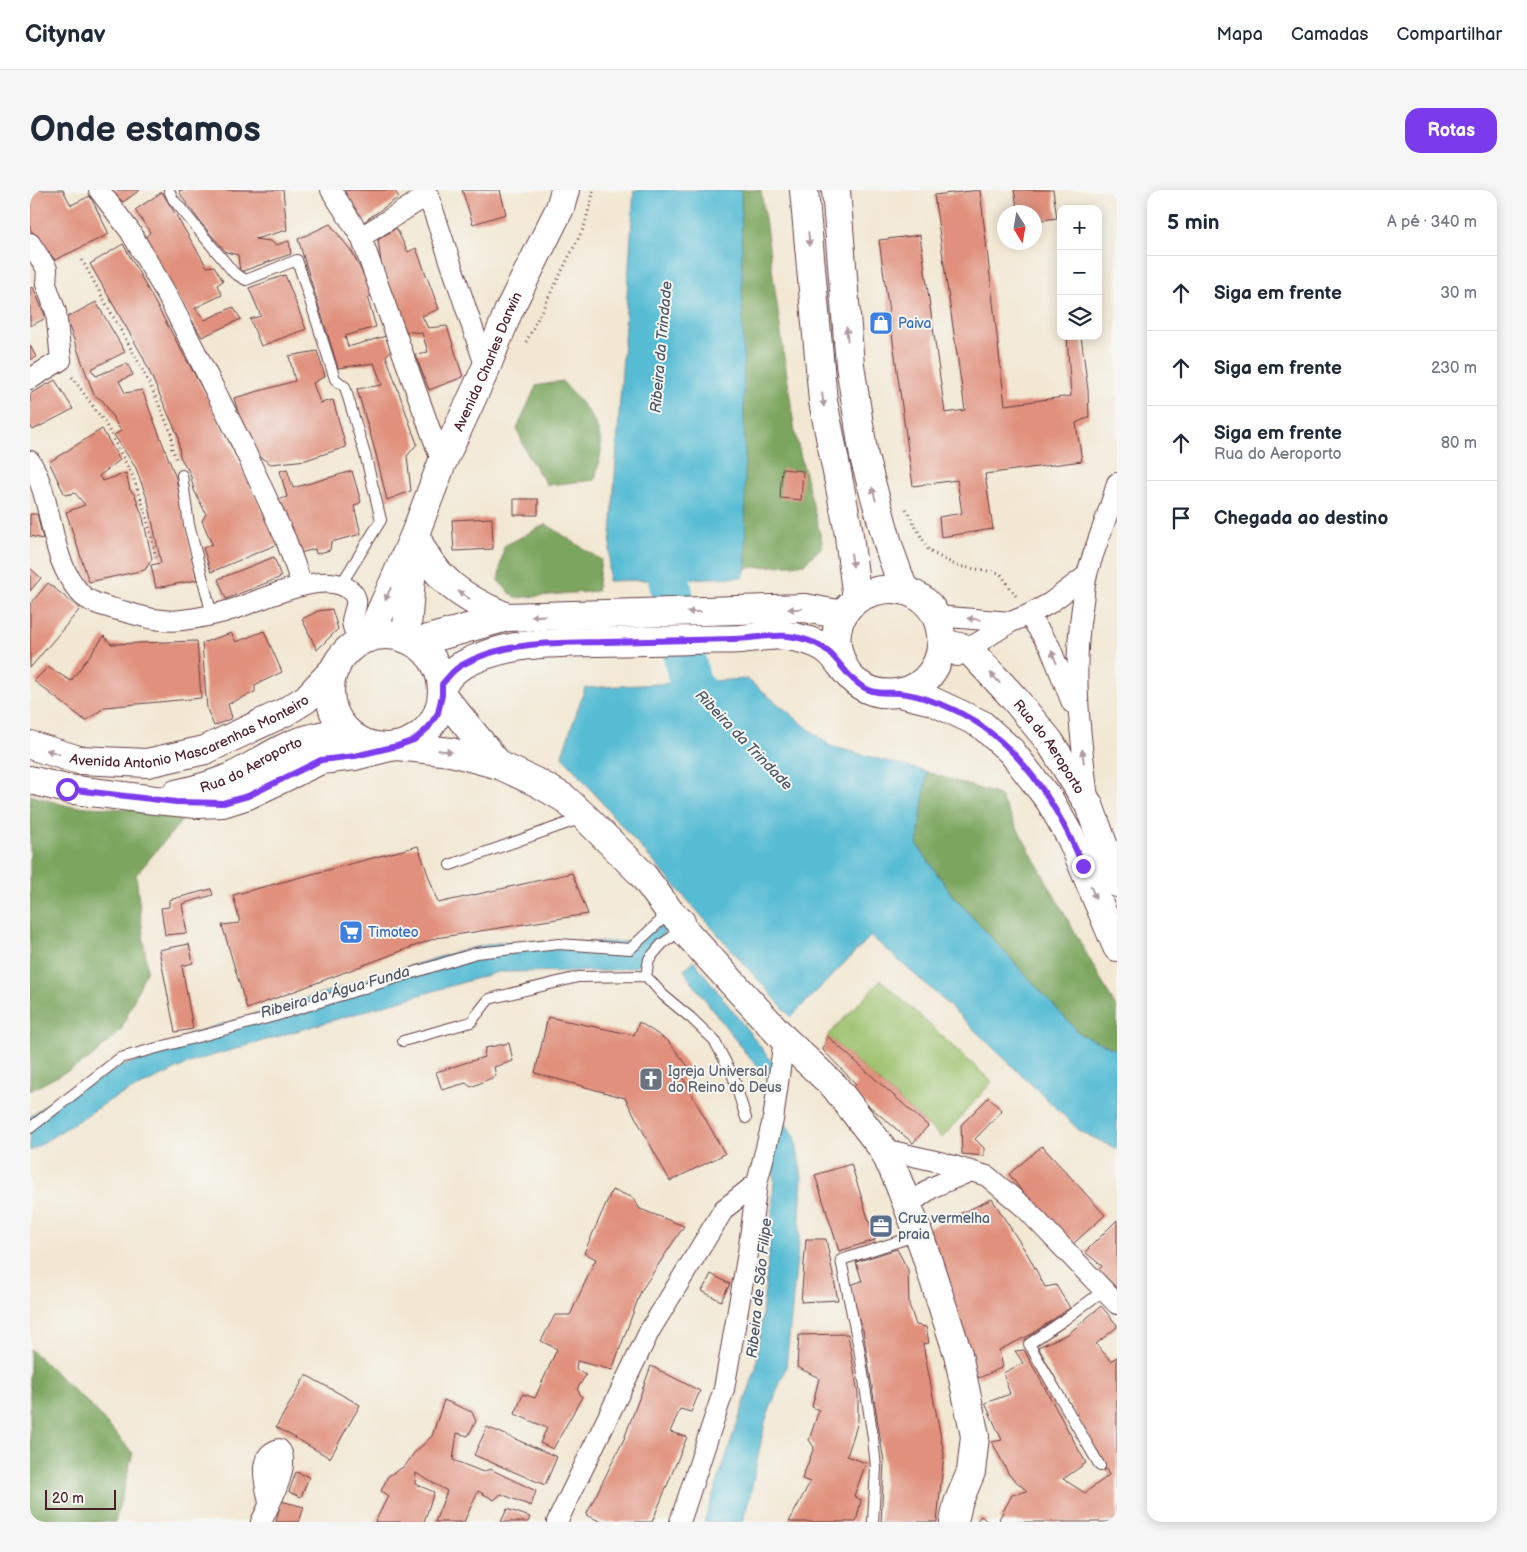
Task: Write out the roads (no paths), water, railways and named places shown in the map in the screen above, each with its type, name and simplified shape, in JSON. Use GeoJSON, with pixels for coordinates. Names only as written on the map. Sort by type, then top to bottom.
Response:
{"type":"FeatureCollection","features":[{"type":"Feature","properties":{"kind":"main road","name":"Avenida Charles Darwin"},"geometry":{"type":"LineString","coordinates":[[415,534],[442,463],[486,368],[510,310],[560,208],[564,190]]}},
{"type":"Feature","properties":{"kind":"main road"},"geometry":{"type":"LineString","coordinates":[[804,190],[823,401],[848,528],[850,607]]}},
{"type":"Feature","properties":{"kind":"main road"},"geometry":{"type":"LineString","coordinates":[[836,190],[850,365],[864,457],[890,551],[904,590]]}},
{"type":"Feature","properties":{"kind":"main road"},"geometry":{"type":"LineString","coordinates":[[415,534],[429,563],[448,583],[476,603],[507,617]]}},
{"type":"Feature","properties":{"kind":"main road"},"geometry":{"type":"LineString","coordinates":[[415,534],[364,640],[342,657],[336,667],[331,680],[330,695],[333,709],[339,722],[348,732],[368,744],[451,752],[500,765],[564,798],[586,817],[642,874],[678,920],[784,1039],[835,1087],[884,1149],[919,1234],[958,1354],[975,1436],[971,1472],[958,1503],[954,1522]]}},
{"type":"Feature","properties":{"kind":"main road"},"geometry":{"type":"LineString","coordinates":[[410,641],[415,534]]}},
{"type":"Feature","properties":{"kind":"main road"},"geometry":{"type":"LineString","coordinates":[[30,780],[67,789],[155,800],[197,804],[223,803],[248,796],[321,760],[355,756],[414,740],[428,728],[438,713],[442,690],[454,670],[489,654],[519,645],[568,642],[741,639],[780,635],[800,638],[817,644],[829,651],[848,674],[858,684],[884,694],[899,693],[912,689],[924,681],[934,670],[940,657],[955,646],[941,629],[936,616],[922,600],[904,590],[888,588],[872,591],[850,607],[837,630],[836,646],[840,661],[848,674]]}},
{"type":"Feature","properties":{"kind":"main road"},"geometry":{"type":"LineString","coordinates":[[410,641],[507,617],[850,607]]}},
{"type":"Feature","properties":{"kind":"main road"},"geometry":{"type":"LineString","coordinates":[[364,640],[394,636],[410,641],[428,653],[437,668],[442,690],[500,765]]}},
{"type":"Feature","properties":{"kind":"main road","name":"Rua do Aeroporto"},"geometry":{"type":"LineString","coordinates":[[955,646],[1013,697],[1050,742],[1089,805],[1117,883]]}},
{"type":"Feature","properties":{"kind":"main road","name":"Avenida Antonio Mascarenhas Monteiro"},"geometry":{"type":"LineString","coordinates":[[30,745],[79,760],[147,763],[205,750],[285,712],[306,699],[336,667]]}},
{"type":"Feature","properties":{"kind":"main road"},"geometry":{"type":"LineString","coordinates":[[899,693],[932,701],[981,724],[1011,750],[1050,801],[1071,838],[1117,947]]}},
{"type":"Feature","properties":{"kind":"main road","name":"Rua do Aeroporto"},"geometry":{"type":"LineString","coordinates":[[155,800],[230,778],[282,749],[302,741],[326,734],[348,732]]}},
{"type":"Feature","properties":{"kind":"street"},"geometry":{"type":"LineString","coordinates":[[99,190],[130,231],[168,296],[250,461],[286,540],[302,585]]}},
{"type":"Feature","properties":{"kind":"street"},"geometry":{"type":"LineString","coordinates":[[331,190],[361,237],[442,463]]}},
{"type":"Feature","properties":{"kind":"street"},"geometry":{"type":"LineString","coordinates":[[361,237],[427,192],[486,368]]}},
{"type":"Feature","properties":{"kind":"street"},"geometry":{"type":"LineString","coordinates":[[30,243],[47,269],[46,284],[56,312],[61,360],[30,379]]}},
{"type":"Feature","properties":{"kind":"street"},"geometry":{"type":"LineString","coordinates":[[30,461],[42,491],[57,551],[67,577],[82,596],[100,605],[157,620],[180,621],[212,615],[302,585],[327,582],[352,592],[357,604],[352,621],[353,626],[364,640]]}},
{"type":"Feature","properties":{"kind":"street"},"geometry":{"type":"LineString","coordinates":[[1089,805],[1079,719],[1077,639],[1087,575],[1109,513],[1117,483]]}},
{"type":"Feature","properties":{"kind":"street"},"geometry":{"type":"LineString","coordinates":[[955,646],[1030,614],[1050,603],[1087,575]]}},
{"type":"Feature","properties":{"kind":"street"},"geometry":{"type":"LineString","coordinates":[[1030,614],[1050,648],[1079,719]]}},
{"type":"Feature","properties":{"kind":"street"},"geometry":{"type":"LineString","coordinates":[[936,616],[1011,622]]}},
{"type":"Feature","properties":{"kind":"street"},"geometry":{"type":"LineString","coordinates":[[680,1522],[724,1389],[748,1253],[757,1183],[773,1120],[784,1039]]}},
{"type":"Feature","properties":{"kind":"street"},"geometry":{"type":"LineString","coordinates":[[884,1149],[988,1176],[1025,1208],[1110,1297]]}},
{"type":"Feature","properties":{"kind":"street"},"geometry":{"type":"LineString","coordinates":[[908,1205],[933,1187],[971,1171]]}},
{"type":"Feature","properties":{"kind":"street"},"geometry":{"type":"LineString","coordinates":[[564,1520],[650,1330],[724,1209],[757,1183]]}},
{"type":"Feature","properties":{"kind":"street"},"geometry":{"type":"LineString","coordinates":[[261,1522],[269,1503]]}},
{"type":"Feature","properties":{"kind":"lane"},"geometry":{"type":"LineString","coordinates":[[169,190],[174,199],[234,273],[246,280],[297,260],[335,379],[345,387],[366,458],[381,520],[340,586]]}},
{"type":"Feature","properties":{"kind":"lane"},"geometry":{"type":"LineString","coordinates":[[182,475],[189,525],[212,615]]}},
{"type":"Feature","properties":{"kind":"lane"},"geometry":{"type":"LineString","coordinates":[[450,865],[586,817]]}},
{"type":"Feature","properties":{"kind":"lane"},"geometry":{"type":"LineString","coordinates":[[646,976],[650,959],[678,920]]}},
{"type":"Feature","properties":{"kind":"lane"},"geometry":{"type":"LineString","coordinates":[[30,1128],[120,1058],[275,1016],[476,953],[560,944],[630,948],[678,920]]}},
{"type":"Feature","properties":{"kind":"lane"},"geometry":{"type":"LineString","coordinates":[[403,1041],[471,1022],[489,999],[578,977],[646,976],[663,995],[714,1040],[734,1076],[746,1118]]}},
{"type":"Feature","properties":{"kind":"lane"},"geometry":{"type":"LineString","coordinates":[[873,1522],[876,1468],[873,1438],[859,1348],[841,1260],[919,1234]]}},
{"type":"Feature","properties":{"kind":"lane"},"geometry":{"type":"LineString","coordinates":[[1100,1466],[1029,1344],[1064,1320],[1110,1297]]}},
{"type":"Feature","properties":{"kind":"water"},"geometry":{"type":"Polygon","coordinates":[[[634,190],[741,190],[746,568],[743,577],[608,581],[634,190]]]}},
{"type":"Feature","properties":{"kind":"water"},"geometry":{"type":"Polygon","coordinates":[[[747,679],[830,746],[927,772],[917,845],[952,895],[1080,1034],[1117,1050],[1117,1149],[1080,1131],[939,996],[871,936],[791,1017],[614,817],[562,755],[585,688],[747,679]]]}},
{"type":"Feature","properties":{"kind":"water","name":"Ribeira da Água Funda"},"geometry":{"type":"Polygon","coordinates":[[[677,908],[668,928],[636,967],[604,971],[498,972],[194,1061],[112,1099],[30,1151],[30,1117],[53,1099],[121,1067],[188,1040],[187,1035],[459,951],[501,942],[624,942],[640,938],[677,908]]]}},
{"type":"Feature","properties":{"kind":"water"},"geometry":{"type":"Polygon","coordinates":[[[694,961],[776,1067],[780,1115],[795,1137],[802,1178],[799,1238],[786,1367],[765,1422],[749,1500],[742,1522],[704,1522],[756,1368],[771,1235],[774,1179],[765,1121],[768,1078],[747,1055],[688,977],[684,969],[694,961]]]}},
{"type":"Feature","properties":{"kind":"waterway","name":"Ribeira da Trindade"},"geometry":{"type":"LineString","coordinates":[[658,523],[690,685],[727,724]]}},
{"type":"Feature","properties":{"kind":"place","name":"Paiva"},"geometry":{"type":"Point","coordinates":[881,323]}},
{"type":"Feature","properties":{"kind":"place","name":"Timoteo"},"geometry":{"type":"Point","coordinates":[351,932]}},
{"type":"Feature","properties":{"kind":"place","name":"Igreja Universal do Reino do Deus"},"geometry":{"type":"Point","coordinates":[651,1079]}},
{"type":"Feature","properties":{"kind":"place","name":"Cruz vermelha praia"},"geometry":{"type":"Point","coordinates":[881,1226]}},
{"type":"Feature","properties":{"kind":"water label","name":"Ribeira de São Filipe"},"geometry":{"type":"Point","coordinates":[759,1288]}}]}
